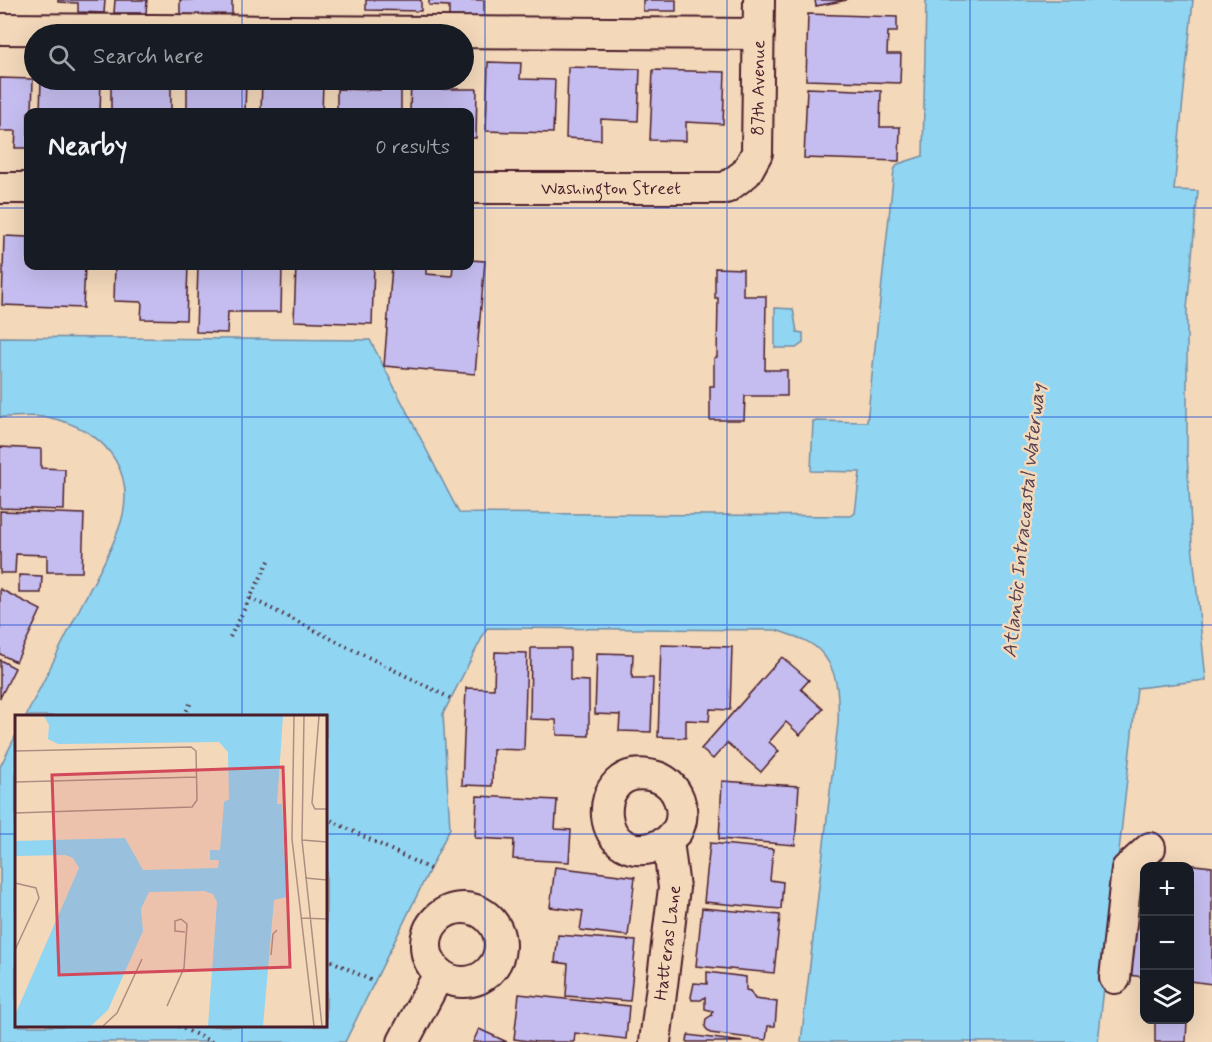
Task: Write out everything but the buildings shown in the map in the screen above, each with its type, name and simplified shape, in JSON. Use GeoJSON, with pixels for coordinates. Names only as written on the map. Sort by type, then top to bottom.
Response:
{"type":"FeatureCollection","features":[{"type":"Feature","properties":{"kind":"street","name":"87th Avenue"},"geometry":{"type":"LineString","coordinates":[[746,173],[757,153],[759,0]]}},
{"type":"Feature","properties":{"kind":"street"},"geometry":{"type":"LineString","coordinates":[[0,29],[24,29]]}},
{"type":"Feature","properties":{"kind":"street"},"geometry":{"type":"LineString","coordinates":[[474,32],[759,34]]}},
{"type":"Feature","properties":{"kind":"street","name":"Washington Street"},"geometry":{"type":"LineString","coordinates":[[474,188],[726,188],[746,173]]}},
{"type":"Feature","properties":{"kind":"street"},"geometry":{"type":"LineString","coordinates":[[0,188],[24,188]]}},
{"type":"Feature","properties":{"kind":"street","name":"Hatteras Lane"},"geometry":{"type":"LineString","coordinates":[[655,1042],[674,888],[668,841]]}},
{"type":"Feature","properties":{"kind":"street"},"geometry":{"type":"LineString","coordinates":[[1115,978],[1127,869],[1150,848]]}},
{"type":"Feature","properties":{"kind":"street"},"geometry":{"type":"LineString","coordinates":[[403,1042],[439,974]]}},
{"type":"Feature","properties":{"kind":"path"},"geometry":{"type":"LineString","coordinates":[[230,637],[270,559]]}},
{"type":"Feature","properties":{"kind":"path"},"geometry":{"type":"LineString","coordinates":[[250,598],[452,699]]}},
{"type":"Feature","properties":{"kind":"path"},"geometry":{"type":"LineString","coordinates":[[185,715],[191,702]]}},
{"type":"Feature","properties":{"kind":"path"},"geometry":{"type":"LineString","coordinates":[[327,818],[430,870]]}},
{"type":"Feature","properties":{"kind":"path"},"geometry":{"type":"LineString","coordinates":[[327,958],[374,982]]}},
{"type":"Feature","properties":{"kind":"path"},"geometry":{"type":"LineString","coordinates":[[180,1027],[212,1042]]}},
{"type":"Feature","properties":{"kind":"water","name":"Atlantic Intracoastal Waterway"},"geometry":{"type":"Polygon","coordinates":[[[926,0],[1193,0],[1174,190],[1198,191],[1187,309],[1187,453],[1192,544],[1206,680],[1137,688],[1098,1042],[801,1042],[838,723],[838,694],[834,674],[825,657],[814,646],[776,630],[487,628],[443,714],[450,828],[345,1042],[0,1042],[0,767],[15,737],[15,1027],[327,1027],[327,715],[26,715],[103,566],[119,528],[124,509],[125,491],[122,475],[115,460],[93,436],[77,427],[52,418],[0,417],[0,337],[370,340],[459,513],[851,516],[855,513],[860,472],[811,471],[813,421],[867,422],[894,170],[898,164],[923,156],[926,0]]]}},
{"type":"Feature","properties":{"kind":"water"},"geometry":{"type":"Polygon","coordinates":[[[775,308],[793,309],[797,332],[803,333],[803,343],[796,348],[775,348],[775,308]]]}}]}
